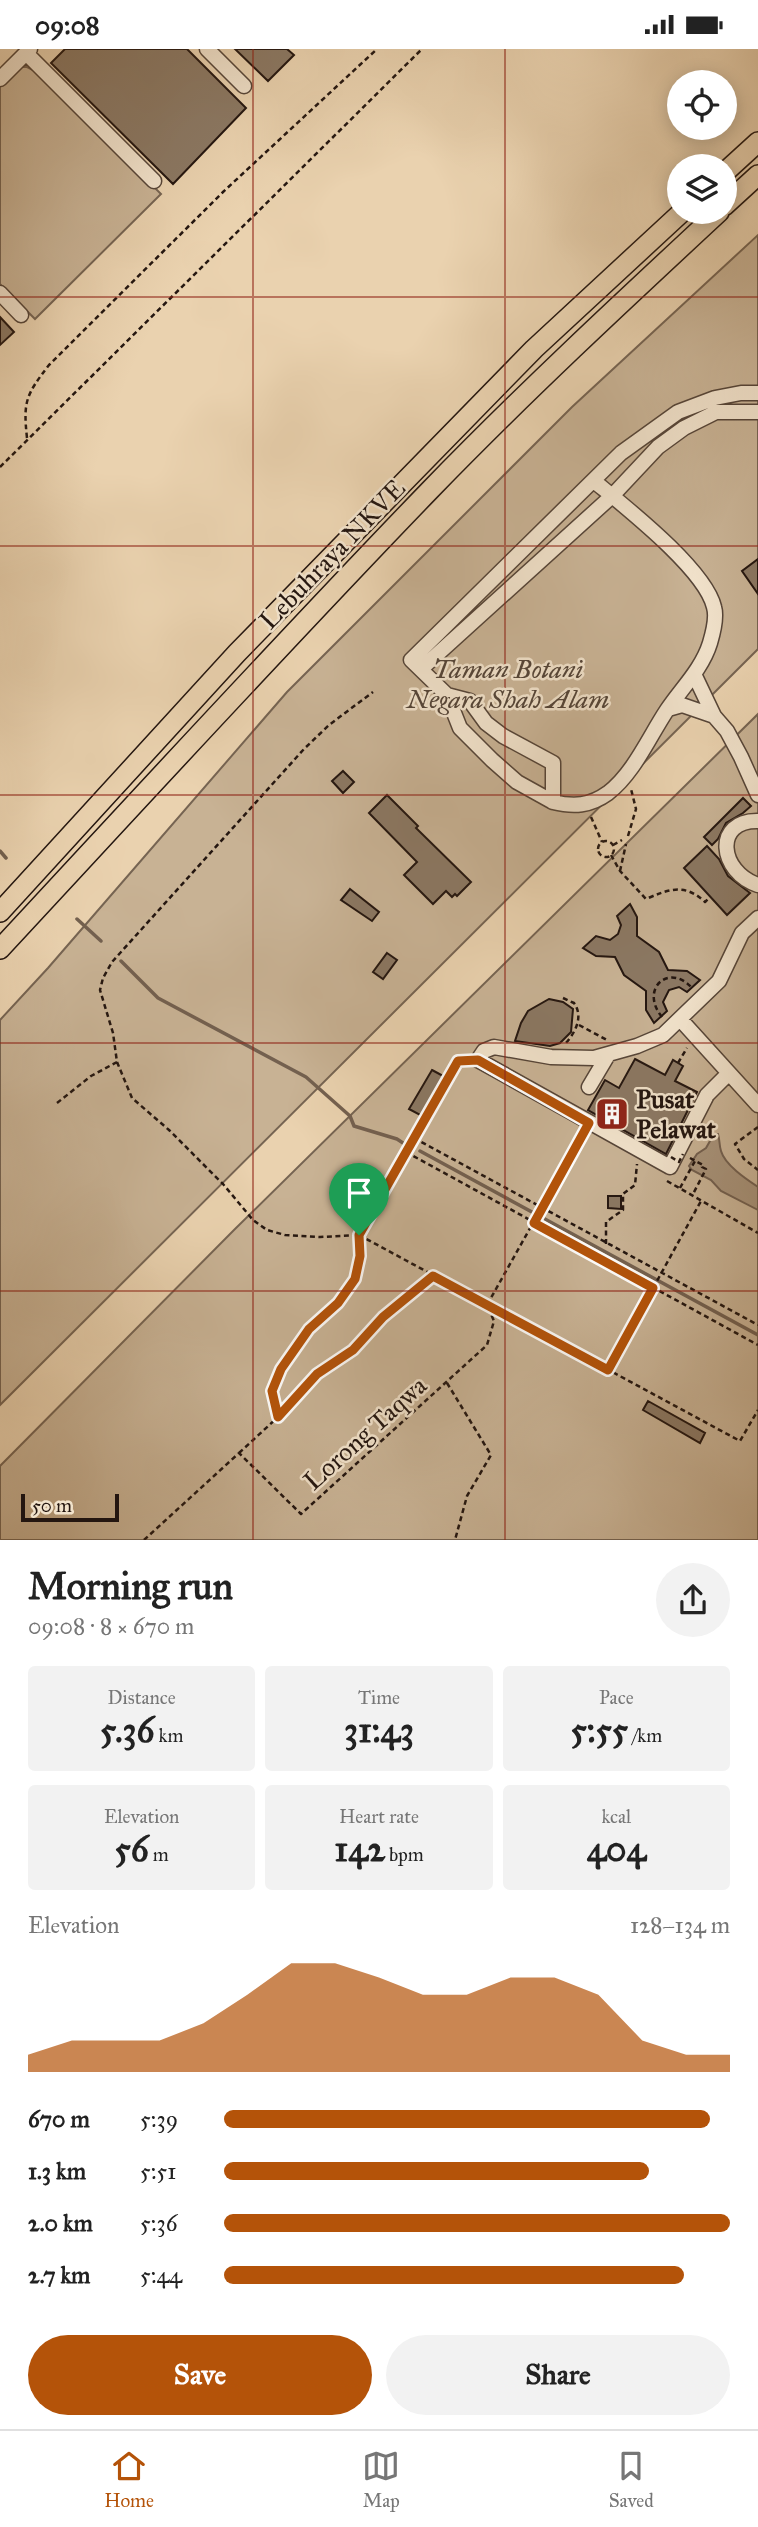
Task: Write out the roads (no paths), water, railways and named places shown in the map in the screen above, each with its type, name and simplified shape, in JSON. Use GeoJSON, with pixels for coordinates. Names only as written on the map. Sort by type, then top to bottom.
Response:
{"type":"FeatureCollection","features":[{"type":"Feature","properties":{"kind":"highway"},"geometry":{"type":"LineString","coordinates":[[737,161],[758,142]]}},
{"type":"Feature","properties":{"kind":"highway"},"geometry":{"type":"LineString","coordinates":[[737,194],[758,175]]}},
{"type":"Feature","properties":{"kind":"highway","name":"Lebuhraya NKVE"},"geometry":{"type":"LineString","coordinates":[[0,912],[276,614],[534,349],[669,224]]}},
{"type":"Feature","properties":{"kind":"highway","name":"Lebuhraya NKVE"},"geometry":{"type":"LineString","coordinates":[[0,949],[254,674],[431,489],[551,368],[706,224]]}},
{"type":"Feature","properties":{"kind":"street"},"geometry":{"type":"LineString","coordinates":[[208,49],[244,86]]}},
{"type":"Feature","properties":{"kind":"street"},"geometry":{"type":"LineString","coordinates":[[0,79],[28,51],[154,181]]}},
{"type":"Feature","properties":{"kind":"street"},"geometry":{"type":"LineString","coordinates":[[0,293],[21,315]]}},
{"type":"Feature","properties":{"kind":"street"},"geometry":{"type":"LineString","coordinates":[[594,481],[672,549],[711,597],[715,611],[710,645],[694,674],[644,748],[622,778],[606,794],[577,806],[553,801],[517,782],[460,729],[447,695],[411,660],[621,453],[678,412],[715,398],[758,393]]}},
{"type":"Feature","properties":{"kind":"street"},"geometry":{"type":"LineString","coordinates":[[421,669],[612,496],[658,447],[684,428],[716,412],[758,412]]}},
{"type":"Feature","properties":{"kind":"street"},"geometry":{"type":"LineString","coordinates":[[694,674],[714,716],[727,731],[758,795]]}},
{"type":"Feature","properties":{"kind":"street"},"geometry":{"type":"LineString","coordinates":[[447,695],[470,701],[486,723],[503,736],[553,763],[553,801]]}},
{"type":"Feature","properties":{"kind":"street"},"geometry":{"type":"LineString","coordinates":[[668,709],[682,705],[714,716]]}},
{"type":"Feature","properties":{"kind":"street"},"geometry":{"type":"LineString","coordinates":[[758,821],[738,825],[727,839],[726,848],[733,869],[749,882],[758,885]]}},
{"type":"Feature","properties":{"kind":"street"},"geometry":{"type":"LineString","coordinates":[[729,1073],[708,1095],[670,1167],[478,1060],[484,1051],[494,1047],[551,1057],[594,1058],[663,1035],[723,975],[729,957],[743,933],[758,918]]}},
{"type":"Feature","properties":{"kind":"street"},"geometry":{"type":"LineString","coordinates":[[676,1023],[755,1098]]}},
{"type":"Feature","properties":{"kind":"street"},"geometry":{"type":"LineString","coordinates":[[589,1087],[608,1055]]}},
{"type":"Feature","properties":{"kind":"waterway"},"geometry":{"type":"LineString","coordinates":[[0,851],[6,858]]}},
{"type":"Feature","properties":{"kind":"waterway"},"geometry":{"type":"LineString","coordinates":[[77,919],[101,941]]}},
{"type":"Feature","properties":{"kind":"waterway"},"geometry":{"type":"LineString","coordinates":[[121,961],[158,998],[306,1077],[350,1116],[354,1126],[397,1139],[406,1145]]}},
{"type":"Feature","properties":{"kind":"waterway"},"geometry":{"type":"LineString","coordinates":[[420,1151],[758,1335]]}},
{"type":"Feature","properties":{"kind":"place","name":"Pusat Pelawat"},"geometry":{"type":"Point","coordinates":[612,1114]}},
{"type":"Feature","properties":{"kind":"park label","name":"Taman Botani Negara Shah Alam"},"geometry":{"type":"Point","coordinates":[508,684]}}]}
